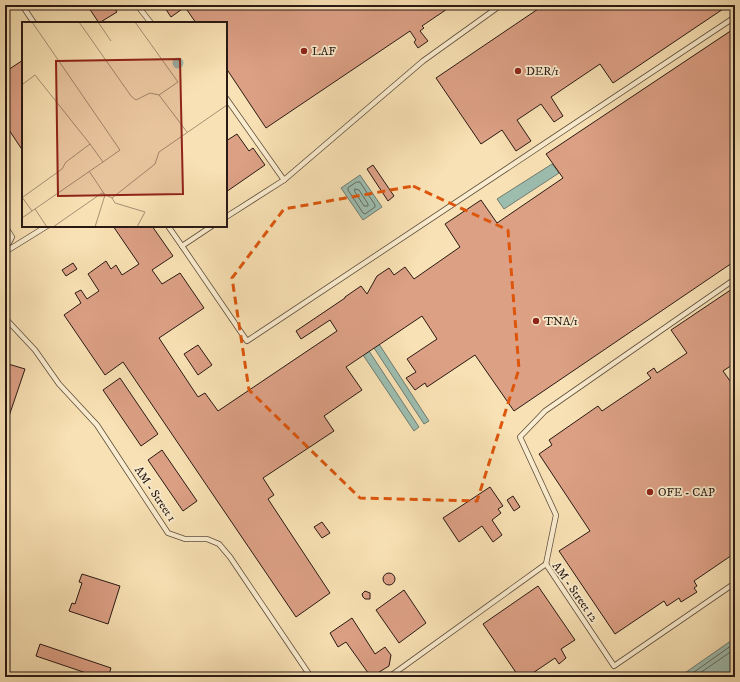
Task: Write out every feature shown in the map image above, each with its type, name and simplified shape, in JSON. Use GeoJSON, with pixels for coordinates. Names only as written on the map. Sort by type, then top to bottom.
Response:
{"type":"FeatureCollection","features":[{"type":"Feature","properties":{"kind":"lane"},"geometry":{"type":"LineString","coordinates":[[22,5],[33,22]]}},
{"type":"Feature","properties":{"kind":"lane"},"geometry":{"type":"LineString","coordinates":[[137,5],[150,22]]}},
{"type":"Feature","properties":{"kind":"lane"},"geometry":{"type":"LineString","coordinates":[[227,216],[284,180],[423,60],[501,5]]}},
{"type":"Feature","properties":{"kind":"lane"},"geometry":{"type":"LineString","coordinates":[[169,227],[247,341],[735,17]]}},
{"type":"Feature","properties":{"kind":"lane"},"geometry":{"type":"LineString","coordinates":[[227,99],[284,180]]}},
{"type":"Feature","properties":{"kind":"lane"},"geometry":{"type":"LineString","coordinates":[[5,226],[12,237],[5,251]]}},
{"type":"Feature","properties":{"kind":"lane"},"geometry":{"type":"LineString","coordinates":[[5,251],[44,227]]}},
{"type":"Feature","properties":{"kind":"lane"},"geometry":{"type":"LineString","coordinates":[[182,246],[210,227]]}},
{"type":"Feature","properties":{"kind":"lane"},"geometry":{"type":"LineString","coordinates":[[546,564],[556,515],[520,437],[545,411],[735,279]]}},
{"type":"Feature","properties":{"kind":"lane","name":"AM - Street 1"},"geometry":{"type":"LineString","coordinates":[[5,318],[35,350],[59,384],[97,425],[168,532],[186,539],[207,539],[219,544],[230,557],[311,677]]}},
{"type":"Feature","properties":{"kind":"lane","name":"AM - Street 12"},"geometry":{"type":"LineString","coordinates":[[389,677],[546,564],[614,666],[735,583]]}},
{"type":"Feature","properties":{"kind":"highlighted area"},"geometry":{"type":"Polygon","coordinates":[[[413,186],[508,230],[519,369],[477,501],[360,498],[249,390],[232,278],[284,209],[413,186]]]}},
{"type":"Feature","properties":{"kind":"water"},"geometry":{"type":"Polygon","coordinates":[[[552,164],[559,173],[504,209],[497,199],[552,164]]]}},
{"type":"Feature","properties":{"kind":"water"},"geometry":{"type":"Polygon","coordinates":[[[360,175],[382,207],[363,220],[341,188],[360,175]]]}},
{"type":"Feature","properties":{"kind":"water"},"geometry":{"type":"Polygon","coordinates":[[[379,344],[429,421],[424,424],[374,348],[379,344]]]}},
{"type":"Feature","properties":{"kind":"water"},"geometry":{"type":"Polygon","coordinates":[[[369,351],[419,427],[414,431],[363,355],[369,351]]]}},
{"type":"Feature","properties":{"kind":"water"},"geometry":{"type":"Polygon","coordinates":[[[735,638],[735,677],[684,677],[682,675],[735,638]]]}},
{"type":"Feature","properties":{"kind":"building"},"geometry":{"type":"Polygon","coordinates":[[[87,5],[113,5],[117,12],[98,22],[87,5]]]}},
{"type":"Feature","properties":{"kind":"building","name":"LAF"},"geometry":{"type":"Polygon","coordinates":[[[163,5],[453,5],[422,26],[424,28],[420,31],[428,41],[418,48],[414,42],[416,40],[410,31],[266,128],[227,70],[227,22],[195,22],[185,7],[171,17],[163,5]]]}},
{"type":"Feature","properties":{"kind":"building","name":"DER/1"},"geometry":{"type":"Polygon","coordinates":[[[544,5],[729,5],[613,83],[600,64],[551,97],[563,116],[554,122],[541,104],[517,120],[531,141],[516,151],[502,130],[481,144],[436,78],[544,5]]]}},
{"type":"Feature","properties":{"kind":"building","name":"TNA/1"},"geometry":{"type":"Polygon","coordinates":[[[735,28],[735,220],[732,222],[735,227],[735,261],[514,411],[475,355],[427,387],[425,383],[415,390],[406,378],[416,372],[407,359],[437,339],[422,316],[346,367],[362,390],[324,416],[334,431],[263,478],[274,495],[268,499],[330,593],[296,617],[123,362],[105,375],[64,315],[81,303],[75,293],[81,290],[87,299],[99,291],[88,274],[106,261],[111,269],[116,265],[122,275],[139,264],[114,227],[153,227],[173,256],[152,270],[162,284],[180,273],[204,308],[159,338],[198,397],[205,393],[218,411],[337,331],[330,320],[301,339],[296,331],[361,286],[367,294],[377,276],[389,268],[394,275],[405,267],[414,279],[460,247],[445,224],[481,200],[497,223],[563,178],[546,154],[735,28]]]}},
{"type":"Feature","properties":{"kind":"building"},"geometry":{"type":"Polygon","coordinates":[[[22,61],[22,150],[5,124],[5,72],[22,61]]]}},
{"type":"Feature","properties":{"kind":"building"},"geometry":{"type":"Polygon","coordinates":[[[237,134],[249,151],[253,148],[265,165],[227,191],[227,140],[237,134]]]}},
{"type":"Feature","properties":{"kind":"building"},"geometry":{"type":"Polygon","coordinates":[[[373,165],[394,196],[388,201],[367,169],[373,165]]]}},
{"type":"Feature","properties":{"kind":"building"},"geometry":{"type":"Polygon","coordinates":[[[73,263],[77,269],[66,276],[62,270],[73,263]]]}},
{"type":"Feature","properties":{"kind":"building","name":"OFE - CAP"},"geometry":{"type":"Polygon","coordinates":[[[735,287],[735,363],[723,371],[735,388],[735,553],[694,581],[697,586],[694,588],[697,592],[681,602],[679,598],[667,606],[664,601],[615,634],[559,551],[590,531],[539,454],[552,445],[549,440],[598,406],[602,411],[651,378],[647,373],[654,368],[657,373],[687,353],[671,330],[735,287]]]}},
{"type":"Feature","properties":{"kind":"building"},"geometry":{"type":"Polygon","coordinates":[[[198,345],[212,365],[198,375],[184,354],[198,345]]]}},
{"type":"Feature","properties":{"kind":"building"},"geometry":{"type":"Polygon","coordinates":[[[5,363],[25,369],[6,425],[5,425],[5,363]]]}},
{"type":"Feature","properties":{"kind":"building"},"geometry":{"type":"Polygon","coordinates":[[[120,378],[158,434],[141,446],[103,390],[120,378]]]}},
{"type":"Feature","properties":{"kind":"building"},"geometry":{"type":"Polygon","coordinates":[[[162,450],[197,501],[183,511],[148,460],[162,450]]]}},
{"type":"Feature","properties":{"kind":"building"},"geometry":{"type":"Polygon","coordinates":[[[490,487],[503,506],[498,509],[501,513],[492,520],[502,535],[493,542],[482,526],[459,542],[443,518],[490,487]]]}},
{"type":"Feature","properties":{"kind":"building"},"geometry":{"type":"Polygon","coordinates":[[[513,496],[520,507],[514,511],[507,500],[513,496]]]}},
{"type":"Feature","properties":{"kind":"building"},"geometry":{"type":"Polygon","coordinates":[[[322,522],[330,533],[322,538],[314,527],[322,522]]]}},
{"type":"Feature","properties":{"kind":"building"},"geometry":{"type":"Polygon","coordinates":[[[387,573],[391,573],[395,579],[391,585],[387,585],[383,581],[383,577],[387,573]]]}},
{"type":"Feature","properties":{"kind":"building"},"geometry":{"type":"Polygon","coordinates":[[[82,574],[120,586],[108,624],[69,611],[72,603],[75,604],[82,583],[79,582],[82,574]]]}},
{"type":"Feature","properties":{"kind":"building"},"geometry":{"type":"Polygon","coordinates":[[[538,586],[575,640],[561,649],[566,658],[559,664],[555,658],[527,677],[519,677],[483,624],[538,586]]]}},
{"type":"Feature","properties":{"kind":"building"},"geometry":{"type":"Polygon","coordinates":[[[404,590],[426,623],[399,643],[376,610],[404,590]]]}},
{"type":"Feature","properties":{"kind":"building"},"geometry":{"type":"Polygon","coordinates":[[[365,591],[370,593],[370,599],[365,599],[363,597],[362,594],[365,591]]]}},
{"type":"Feature","properties":{"kind":"building"},"geometry":{"type":"Polygon","coordinates":[[[352,618],[375,654],[385,647],[391,655],[389,666],[371,677],[346,642],[338,647],[330,633],[352,618]]]}},
{"type":"Feature","properties":{"kind":"building"},"geometry":{"type":"Polygon","coordinates":[[[40,644],[111,668],[108,677],[98,677],[36,656],[40,644]]]}},
{"type":"Feature","properties":{"kind":"place","name":"LAF"},"geometry":{"type":"Point","coordinates":[304,51]}},
{"type":"Feature","properties":{"kind":"place","name":"DER/1"},"geometry":{"type":"Point","coordinates":[518,71]}},
{"type":"Feature","properties":{"kind":"place","name":"TNA/1"},"geometry":{"type":"Point","coordinates":[536,321]}},
{"type":"Feature","properties":{"kind":"place","name":"OFE - CAP"},"geometry":{"type":"Point","coordinates":[650,492]}}]}
